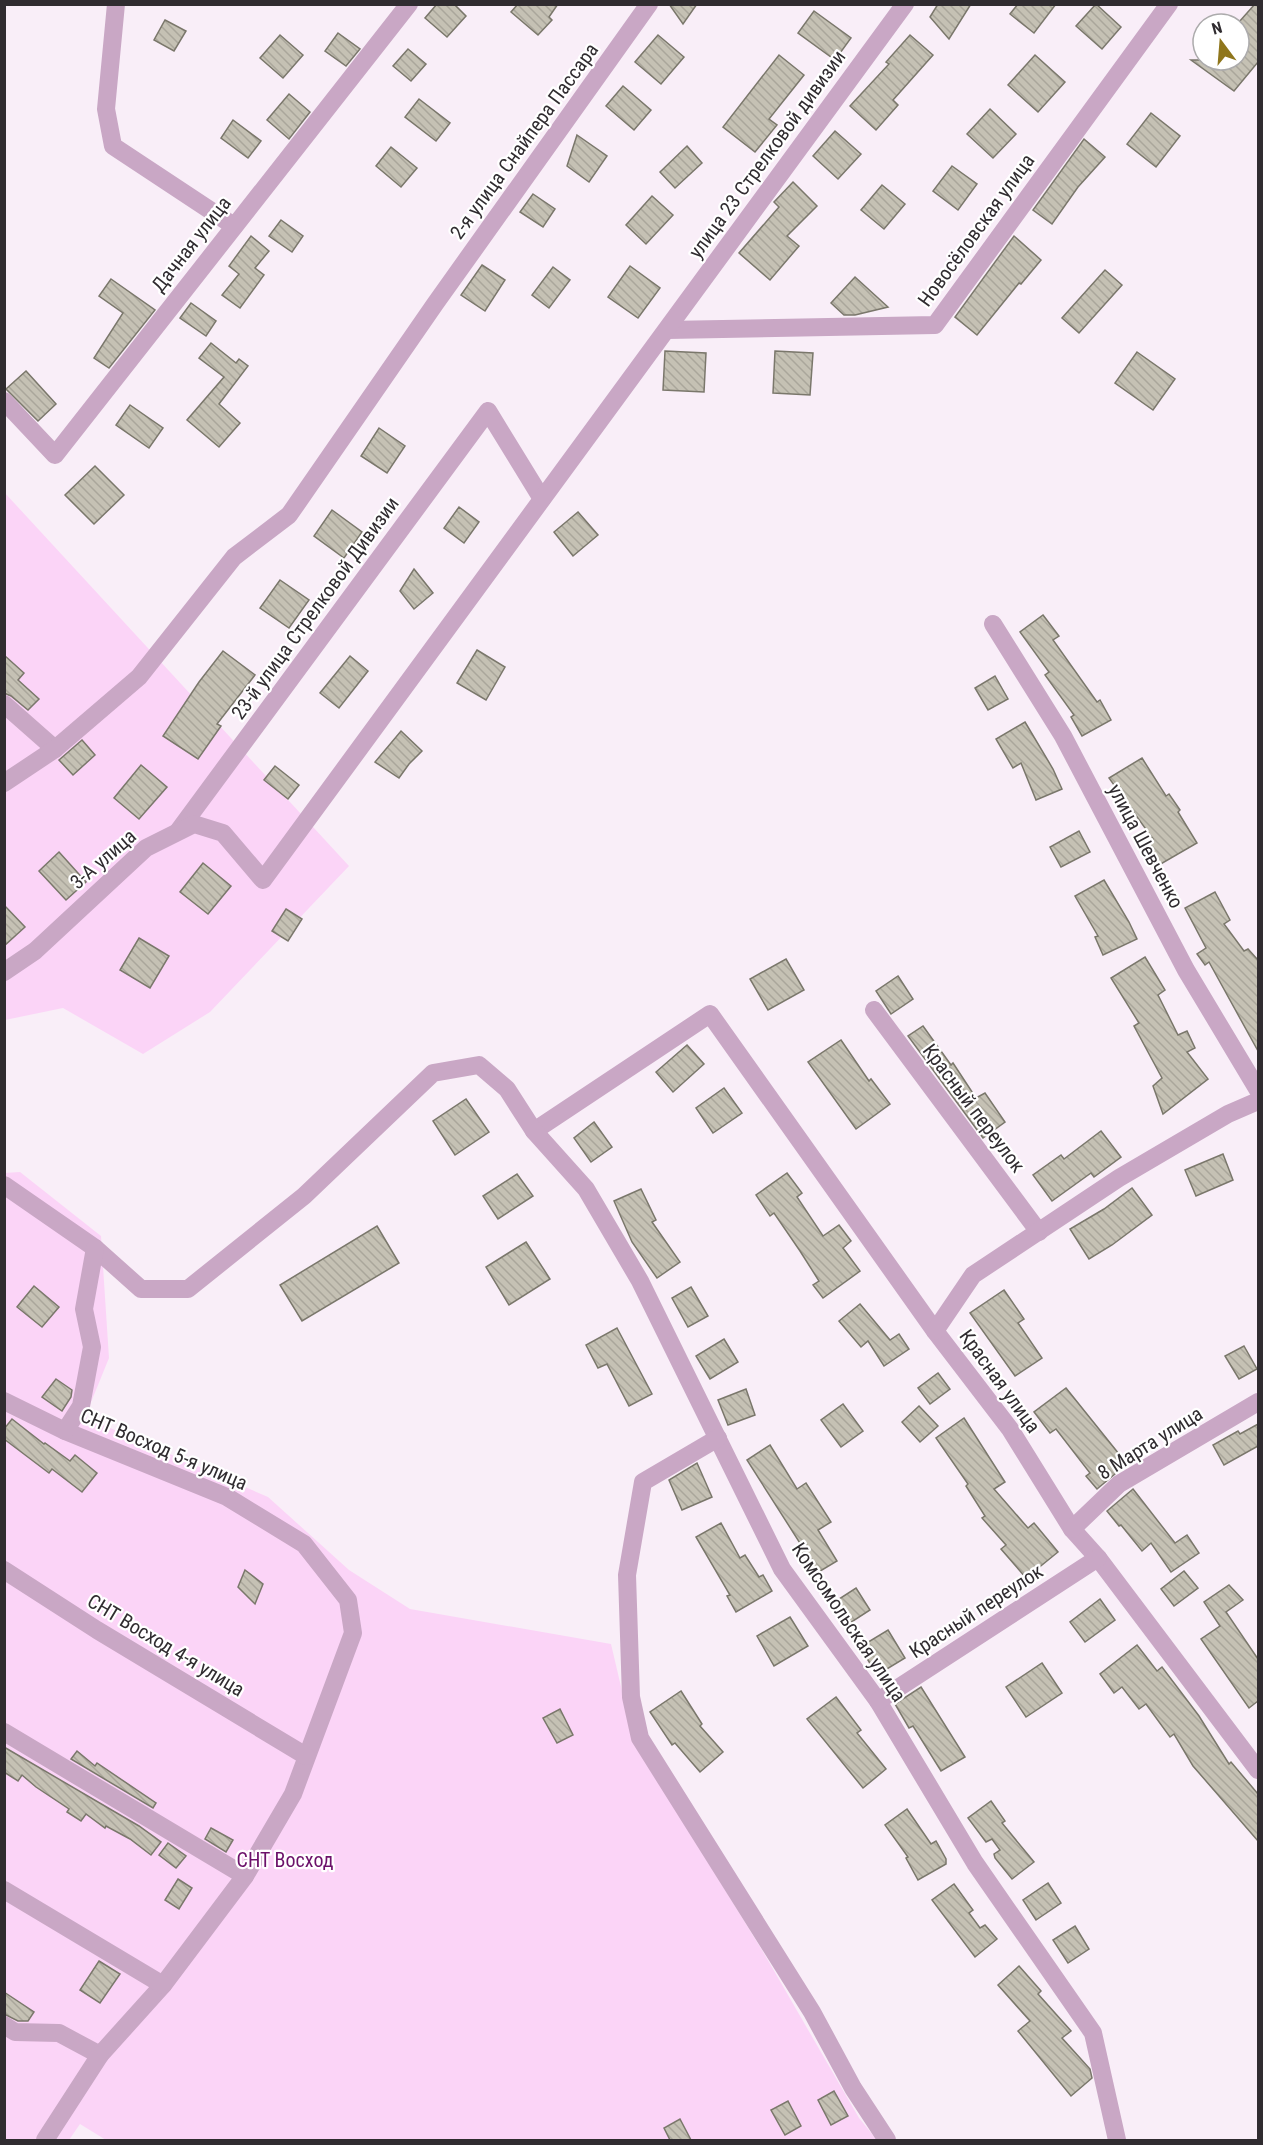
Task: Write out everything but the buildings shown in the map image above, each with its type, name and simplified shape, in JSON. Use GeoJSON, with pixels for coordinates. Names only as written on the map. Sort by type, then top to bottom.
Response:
{"type":"FeatureCollection","features":[{"type":"Feature","properties":{"kind":"street"},"geometry":{"type":"LineString","coordinates":[[116,4],[106,109],[113,146],[234,226]]}},
{"type":"Feature","properties":{"kind":"street","name":"Дачная улица"},"geometry":{"type":"LineString","coordinates":[[4,401],[55,455],[409,4]]}},
{"type":"Feature","properties":{"kind":"street","name":"2-я улица Снайпера Пассара"},"geometry":{"type":"LineString","coordinates":[[4,783],[55,749],[139,677],[234,557],[289,515],[435,304],[649,4]]}},
{"type":"Feature","properties":{"kind":"street","name":"улица 23 Стрелковой дивизии"},"geometry":{"type":"LineString","coordinates":[[263,880],[904,4]]}},
{"type":"Feature","properties":{"kind":"street","name":"Новосёловская улица"},"geometry":{"type":"LineString","coordinates":[[667,330],[935,325],[1169,4]]}},
{"type":"Feature","properties":{"kind":"street","name":"23-й улица Стрелковой Дивизии"},"geometry":{"type":"LineString","coordinates":[[178,832],[488,411],[542,499]]}},
{"type":"Feature","properties":{"kind":"street","name":"улица Шевченко"},"geometry":{"type":"LineString","coordinates":[[993,624],[1063,736],[1186,970],[1258,1090]]}},
{"type":"Feature","properties":{"kind":"street"},"geometry":{"type":"LineString","coordinates":[[4,704],[55,749]]}},
{"type":"Feature","properties":{"kind":"street","name":"3-А улица"},"geometry":{"type":"LineString","coordinates":[[4,972],[35,951],[146,848],[194,824],[223,833],[263,880]]}},
{"type":"Feature","properties":{"kind":"street","name":"Красный переулок"},"geometry":{"type":"LineString","coordinates":[[874,1010],[1039,1232]]}},
{"type":"Feature","properties":{"kind":"street","name":"Красная улица"},"geometry":{"type":"LineString","coordinates":[[534,1131],[710,1014],[935,1331],[1010,1429],[1072,1528],[1098,1558],[1258,1770]]}},
{"type":"Feature","properties":{"kind":"street","name":"Комсомольская улица"},"geometry":{"type":"LineString","coordinates":[[95,1248],[141,1289],[188,1289],[304,1196],[433,1073],[479,1065],[507,1089],[534,1131],[586,1189],[640,1281],[782,1569],[878,1701],[975,1863],[1092,2033],[1117,2140]]}},
{"type":"Feature","properties":{"kind":"street"},"geometry":{"type":"LineString","coordinates":[[935,1331],[973,1275],[1119,1179],[1218,1119],[1258,1101]]}},
{"type":"Feature","properties":{"kind":"street"},"geometry":{"type":"LineString","coordinates":[[4,1185],[95,1248],[84,1309],[92,1347],[81,1406],[65,1431]]}},
{"type":"Feature","properties":{"kind":"street","name":"СНТ Восход 5-я улица"},"geometry":{"type":"LineString","coordinates":[[4,1401],[65,1431],[228,1497],[304,1544],[348,1600],[353,1633],[306,1756]]}},
{"type":"Feature","properties":{"kind":"street","name":"8 Марта улица"},"geometry":{"type":"LineString","coordinates":[[1072,1528],[1119,1484],[1258,1402]]}},
{"type":"Feature","properties":{"kind":"street"},"geometry":{"type":"LineString","coordinates":[[718,1438],[643,1482],[627,1575],[631,1697],[640,1738],[812,2012],[878,2138]]}},
{"type":"Feature","properties":{"kind":"street","name":"Красный переулок"},"geometry":{"type":"LineString","coordinates":[[878,1701],[1098,1558]]}},
{"type":"Feature","properties":{"kind":"street","name":"СНТ Восход 4-я улица"},"geometry":{"type":"LineString","coordinates":[[4,1570],[97,1630],[306,1756]]}},
{"type":"Feature","properties":{"kind":"street"},"geometry":{"type":"LineString","coordinates":[[4,1732],[245,1876]]}},
{"type":"Feature","properties":{"kind":"street"},"geometry":{"type":"LineString","coordinates":[[45,2140],[100,2055],[163,1985],[245,1876],[293,1794],[306,1756]]}},
{"type":"Feature","properties":{"kind":"street"},"geometry":{"type":"LineString","coordinates":[[4,1890],[163,1985]]}},
{"type":"Feature","properties":{"kind":"street"},"geometry":{"type":"LineString","coordinates":[[4,2025],[15,2032],[59,2033],[100,2055]]}},
{"type":"Feature","properties":{"kind":"green space"},"geometry":{"type":"Polygon","coordinates":[[[4,492],[349,866],[210,1012],[143,1054],[63,1008],[5,1020],[4,492]]]}},
{"type":"Feature","properties":{"kind":"green space","name":"СНТ Восход"},"geometry":{"type":"Polygon","coordinates":[[[20,1172],[101,1236],[109,1358],[85,1417],[268,1497],[349,1570],[410,1609],[611,1644],[634,1742],[762,1950],[859,2118],[877,2140],[106,2140],[80,2124],[69,2140],[5,2140],[4,1173],[20,1172]]]}}]}
